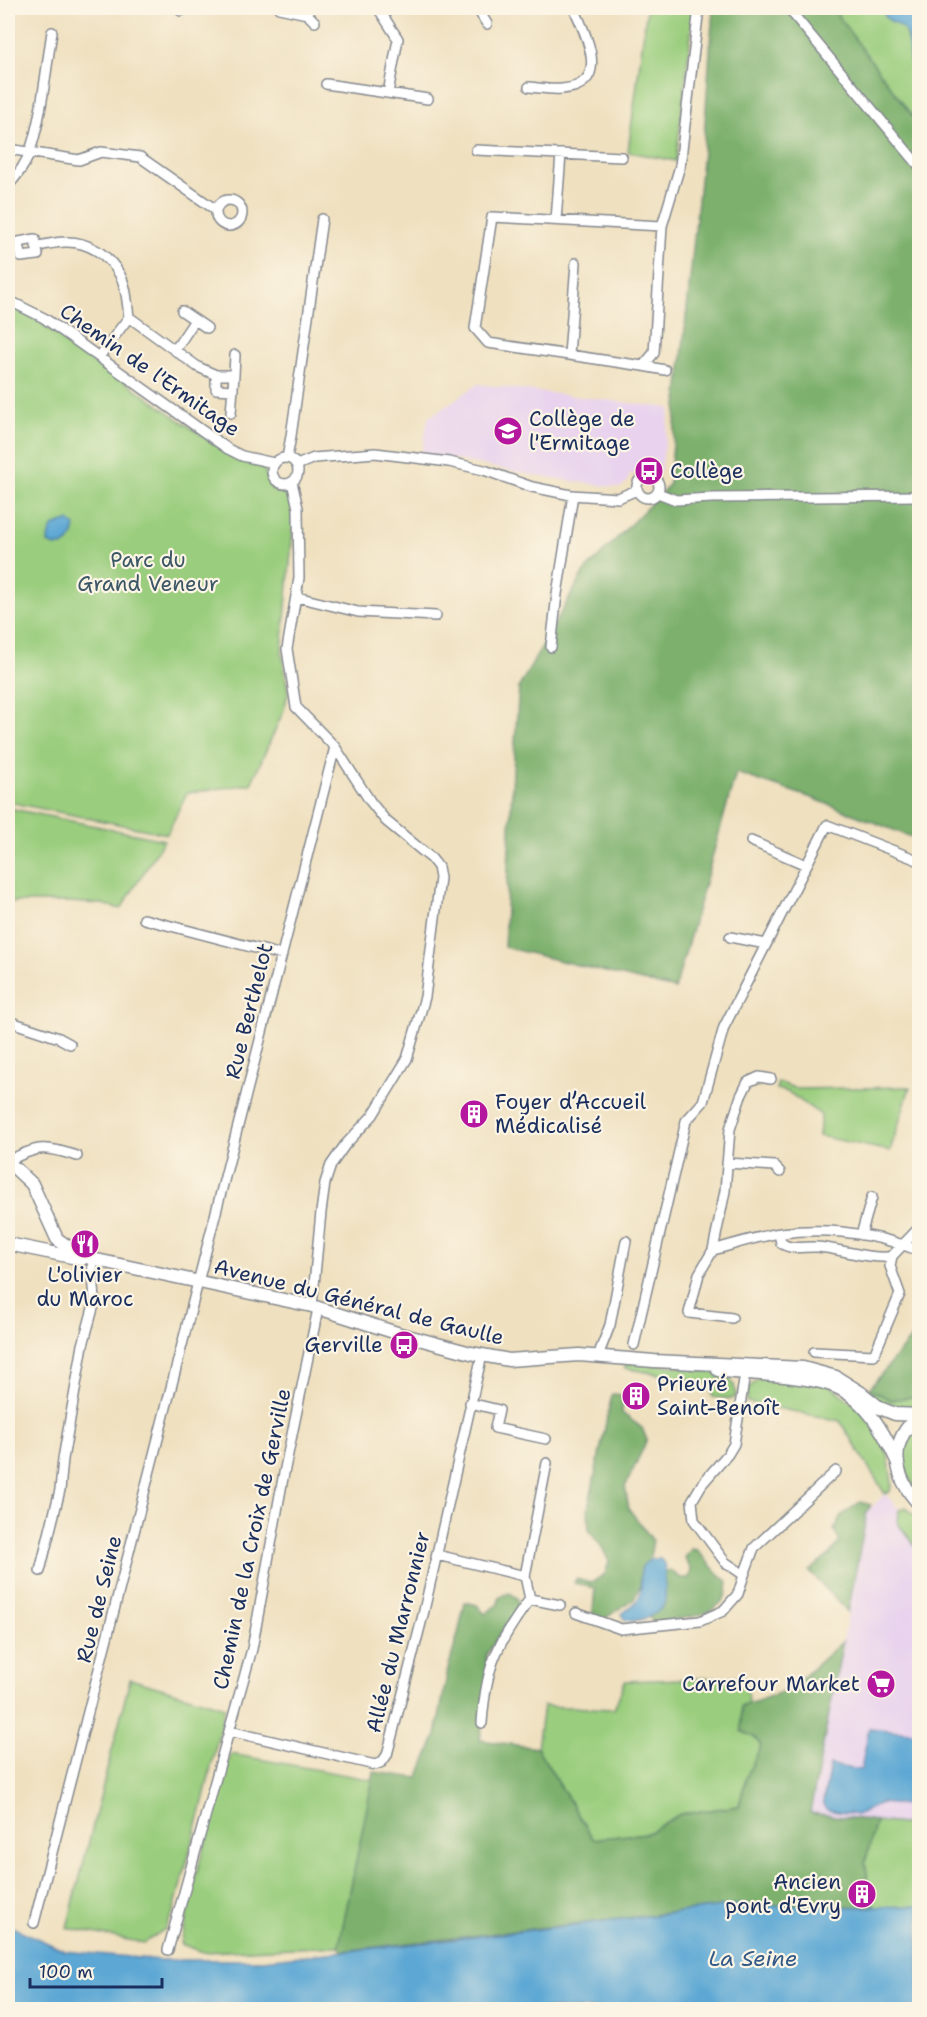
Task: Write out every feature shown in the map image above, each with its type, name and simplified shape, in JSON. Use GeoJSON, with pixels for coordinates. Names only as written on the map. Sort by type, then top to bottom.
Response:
{"type":"FeatureCollection","features":[{"type":"Feature","properties":{"kind":"main road"},"geometry":{"type":"LineString","coordinates":[[8,1162],[32,1184],[57,1239],[93,1259]]}},
{"type":"Feature","properties":{"kind":"main road"},"geometry":{"type":"LineString","coordinates":[[52,1253],[57,1239]]}},
{"type":"Feature","properties":{"kind":"main road"},"geometry":{"type":"LineString","coordinates":[[8,1244],[80,1259],[93,1259]]}},
{"type":"Feature","properties":{"kind":"main road","name":"Avenue du Général de Gaulle"},"geometry":{"type":"LineString","coordinates":[[93,1259],[315,1307],[400,1334],[508,1360],[579,1355],[654,1361]]}},
{"type":"Feature","properties":{"kind":"main road"},"geometry":{"type":"LineString","coordinates":[[654,1361],[830,1384],[853,1397],[872,1417],[886,1436],[902,1479],[920,1505]]}},
{"type":"Feature","properties":{"kind":"main road"},"geometry":{"type":"LineString","coordinates":[[654,1361],[803,1368],[837,1377],[880,1408],[895,1414],[920,1415]]}},
{"type":"Feature","properties":{"kind":"main road"},"geometry":{"type":"LineString","coordinates":[[897,1461],[903,1433],[920,1415]]}},
{"type":"Feature","properties":{"kind":"street"},"geometry":{"type":"LineString","coordinates":[[279,8],[311,11],[315,22]]}},
{"type":"Feature","properties":{"kind":"street"},"geometry":{"type":"LineString","coordinates":[[378,8],[398,39],[388,93]]}},
{"type":"Feature","properties":{"kind":"street"},"geometry":{"type":"LineString","coordinates":[[477,8],[486,24]]}},
{"type":"Feature","properties":{"kind":"street"},"geometry":{"type":"LineString","coordinates":[[529,87],[562,89],[577,86],[586,79],[592,67],[592,52],[574,8]]}},
{"type":"Feature","properties":{"kind":"street"},"geometry":{"type":"LineString","coordinates":[[643,366],[654,353],[662,226],[680,166],[699,8]]}},
{"type":"Feature","properties":{"kind":"street"},"geometry":{"type":"LineString","coordinates":[[788,8],[920,167]]}},
{"type":"Feature","properties":{"kind":"street"},"geometry":{"type":"LineString","coordinates":[[8,186],[30,153],[52,32]]}},
{"type":"Feature","properties":{"kind":"street"},"geometry":{"type":"LineString","coordinates":[[326,84],[428,99]]}},
{"type":"Feature","properties":{"kind":"street"},"geometry":{"type":"LineString","coordinates":[[8,149],[79,160],[101,152],[140,157],[216,210]]}},
{"type":"Feature","properties":{"kind":"street"},"geometry":{"type":"LineString","coordinates":[[476,150],[622,157]]}},
{"type":"Feature","properties":{"kind":"street"},"geometry":{"type":"LineString","coordinates":[[556,220],[561,154]]}},
{"type":"Feature","properties":{"kind":"street"},"geometry":{"type":"LineString","coordinates":[[662,226],[492,217],[475,328],[488,343],[665,370]]}},
{"type":"Feature","properties":{"kind":"street"},"geometry":{"type":"LineString","coordinates":[[287,458],[322,219]]}},
{"type":"Feature","properties":{"kind":"street"},"geometry":{"type":"LineString","coordinates":[[8,252],[20,250],[21,257],[38,255],[36,246],[66,242],[84,245],[99,251],[121,276],[129,317],[198,367],[216,375],[234,375]]}},
{"type":"Feature","properties":{"kind":"street"},"geometry":{"type":"LineString","coordinates":[[569,355],[576,263]]}},
{"type":"Feature","properties":{"kind":"street","name":"Chemin de l'Ermitage"},"geometry":{"type":"LineString","coordinates":[[8,300],[44,318],[228,449],[242,456],[274,463]]}},
{"type":"Feature","properties":{"kind":"street"},"geometry":{"type":"LineString","coordinates":[[183,311],[207,328]]}},
{"type":"Feature","properties":{"kind":"street"},"geometry":{"type":"LineString","coordinates":[[99,357],[129,317]]}},
{"type":"Feature","properties":{"kind":"street"},"geometry":{"type":"LineString","coordinates":[[175,350],[195,320]]}},
{"type":"Feature","properties":{"kind":"street"},"geometry":{"type":"LineString","coordinates":[[231,413],[235,355]]}},
{"type":"Feature","properties":{"kind":"street"},"geometry":{"type":"LineString","coordinates":[[216,375],[216,389],[233,390]]}},
{"type":"Feature","properties":{"kind":"street"},"geometry":{"type":"LineString","coordinates":[[297,465],[314,458],[375,453],[449,462],[484,470],[532,487],[573,495],[618,498],[637,490]]}},
{"type":"Feature","properties":{"kind":"street"},"geometry":{"type":"LineString","coordinates":[[287,458],[297,465],[298,473],[292,482],[282,485],[274,479],[271,469],[277,460],[287,458]]}},
{"type":"Feature","properties":{"kind":"street"},"geometry":{"type":"LineString","coordinates":[[650,477],[659,484],[658,493],[654,497],[645,498],[637,490],[640,480],[650,477]]}},
{"type":"Feature","properties":{"kind":"street","name":"Chemin de la Croix de Gerville"},"geometry":{"type":"LineString","coordinates":[[168,1950],[252,1649],[315,1307],[325,1183],[331,1165],[345,1145],[373,1114],[407,1059],[425,997],[440,878],[438,867],[432,858],[392,827],[378,812],[335,747],[296,707],[287,649],[299,578],[298,508],[292,482]]}},
{"type":"Feature","properties":{"kind":"street"},"geometry":{"type":"LineString","coordinates":[[658,493],[676,501],[712,498],[920,496]]}},
{"type":"Feature","properties":{"kind":"street"},"geometry":{"type":"LineString","coordinates":[[551,647],[573,495]]}},
{"type":"Feature","properties":{"kind":"street"},"geometry":{"type":"LineString","coordinates":[[297,597],[358,612],[436,616]]}},
{"type":"Feature","properties":{"kind":"street","name":"Rue Berthelot"},"geometry":{"type":"LineString","coordinates":[[199,1283],[335,747]]}},
{"type":"Feature","properties":{"kind":"street"},"geometry":{"type":"LineString","coordinates":[[634,1345],[686,1121],[704,1102],[724,1027],[827,825],[920,861]]}},
{"type":"Feature","properties":{"kind":"street"},"geometry":{"type":"LineString","coordinates":[[751,841],[806,865]]}},
{"type":"Feature","properties":{"kind":"street"},"geometry":{"type":"LineString","coordinates":[[144,919],[282,955]]}},
{"type":"Feature","properties":{"kind":"street"},"geometry":{"type":"LineString","coordinates":[[730,937],[766,944]]}},
{"type":"Feature","properties":{"kind":"street"},"geometry":{"type":"LineString","coordinates":[[8,1021],[70,1044]]}},
{"type":"Feature","properties":{"kind":"street"},"geometry":{"type":"LineString","coordinates":[[732,1318],[689,1313],[699,1274],[713,1250],[725,1191],[730,1129],[744,1089],[748,1082],[759,1077],[771,1079]]}},
{"type":"Feature","properties":{"kind":"street"},"geometry":{"type":"LineString","coordinates":[[8,1162],[25,1152],[42,1148],[77,1156]]}},
{"type":"Feature","properties":{"kind":"street"},"geometry":{"type":"LineString","coordinates":[[727,1163],[774,1166],[780,1172]]}},
{"type":"Feature","properties":{"kind":"street"},"geometry":{"type":"LineString","coordinates":[[861,1235],[872,1197]]}},
{"type":"Feature","properties":{"kind":"street"},"geometry":{"type":"LineString","coordinates":[[779,1234],[781,1243],[788,1248],[816,1246],[884,1259],[892,1256],[920,1227]]}},
{"type":"Feature","properties":{"kind":"street"},"geometry":{"type":"LineString","coordinates":[[713,1250],[779,1234],[816,1230],[861,1235],[920,1251]]}},
{"type":"Feature","properties":{"kind":"street"},"geometry":{"type":"LineString","coordinates":[[598,1356],[610,1325],[626,1241]]}},
{"type":"Feature","properties":{"kind":"street"},"geometry":{"type":"LineString","coordinates":[[814,1352],[874,1355],[900,1294],[890,1266],[892,1256]]}},
{"type":"Feature","properties":{"kind":"street"},"geometry":{"type":"LineString","coordinates":[[40,1571],[60,1490],[82,1345],[94,1301],[93,1259]]}},
{"type":"Feature","properties":{"kind":"street","name":"Rue de Seine"},"geometry":{"type":"LineString","coordinates":[[34,1923],[199,1283]]}},
{"type":"Feature","properties":{"kind":"street","name":"Allée du Marronnier"},"geometry":{"type":"LineString","coordinates":[[229,1731],[375,1765],[382,1762],[387,1755],[423,1615],[482,1355]]}},
{"type":"Feature","properties":{"kind":"street"},"geometry":{"type":"LineString","coordinates":[[744,1575],[725,1562],[694,1520],[692,1502],[702,1484],[734,1444],[745,1374]]}},
{"type":"Feature","properties":{"kind":"street"},"geometry":{"type":"LineString","coordinates":[[470,1403],[499,1410],[495,1428],[546,1439]]}},
{"type":"Feature","properties":{"kind":"street"},"geometry":{"type":"LineString","coordinates":[[482,1723],[484,1692],[492,1662],[508,1629],[530,1599],[525,1576],[547,1463]]}},
{"type":"Feature","properties":{"kind":"street"},"geometry":{"type":"LineString","coordinates":[[576,1613],[621,1629],[700,1621],[723,1611],[738,1594],[754,1548],[836,1471]]}},
{"type":"Feature","properties":{"kind":"street"},"geometry":{"type":"LineString","coordinates":[[437,1555],[525,1576]]}},
{"type":"Feature","properties":{"kind":"street"},"geometry":{"type":"LineString","coordinates":[[530,1599],[560,1605]]}},
{"type":"Feature","properties":{"kind":"shaded area"},"geometry":{"type":"Polygon","coordinates":[[[478,384],[670,408],[661,471],[629,474],[628,481],[620,488],[537,476],[422,453],[428,418],[478,384]]]}},
{"type":"Feature","properties":{"kind":"shaded area"},"geometry":{"type":"Polygon","coordinates":[[[885,1494],[915,1526],[919,1536],[919,1826],[810,1814],[867,1512],[885,1494]]]}},
{"type":"Feature","properties":{"kind":"green space"},"geometry":{"type":"Polygon","coordinates":[[[647,8],[694,8],[676,161],[628,152],[647,8]]]}},
{"type":"Feature","properties":{"kind":"green space"},"geometry":{"type":"Polygon","coordinates":[[[713,8],[832,8],[919,125],[919,840],[812,798],[736,773],[675,989],[504,947],[519,687],[584,572],[669,485],[703,151],[713,8]]]}},
{"type":"Feature","properties":{"kind":"green space"},"geometry":{"type":"Polygon","coordinates":[[[799,8],[919,8],[919,154],[799,8]]]}},
{"type":"Feature","properties":{"kind":"green space","name":"Parc du Grand Veneur"},"geometry":{"type":"Polygon","coordinates":[[[8,305],[32,317],[236,459],[260,466],[271,485],[292,501],[293,529],[282,651],[288,693],[284,710],[251,784],[187,793],[167,834],[8,802],[8,305]]]}},
{"type":"Feature","properties":{"kind":"green space"},"geometry":{"type":"Polygon","coordinates":[[[8,808],[164,840],[121,909],[102,904],[8,902],[8,808]]]}},
{"type":"Feature","properties":{"kind":"green space"},"geometry":{"type":"Polygon","coordinates":[[[778,1082],[797,1089],[910,1087],[890,1151],[819,1136],[821,1115],[788,1092],[776,1089],[778,1082]]]}},
{"type":"Feature","properties":{"kind":"green space"},"geometry":{"type":"Polygon","coordinates":[[[916,1332],[919,1340],[919,1396],[891,1400],[869,1389],[916,1332]]]}},
{"type":"Feature","properties":{"kind":"green space"},"geometry":{"type":"Polygon","coordinates":[[[625,1363],[674,1366],[726,1375],[734,1385],[736,1396],[731,1399],[713,1397],[707,1383],[625,1368],[625,1363]]]}},
{"type":"Feature","properties":{"kind":"green space"},"geometry":{"type":"Polygon","coordinates":[[[760,1377],[829,1385],[870,1416],[888,1454],[892,1483],[890,1491],[885,1494],[840,1421],[747,1402],[748,1389],[760,1377]]]}},
{"type":"Feature","properties":{"kind":"green space"},"geometry":{"type":"Polygon","coordinates":[[[869,1389],[891,1400],[919,1396],[919,1406],[904,1410],[891,1408],[867,1392],[869,1389]]]}},
{"type":"Feature","properties":{"kind":"green space"},"geometry":{"type":"Polygon","coordinates":[[[612,1394],[624,1395],[622,1413],[642,1428],[647,1440],[625,1487],[629,1509],[653,1541],[647,1571],[634,1599],[604,1619],[592,1622],[595,1588],[574,1583],[576,1579],[591,1583],[605,1574],[609,1562],[602,1547],[589,1531],[588,1508],[612,1394]]]}},
{"type":"Feature","properties":{"kind":"green space"},"geometry":{"type":"Polygon","coordinates":[[[919,1424],[919,1494],[908,1476],[903,1459],[906,1441],[919,1424]]]}},
{"type":"Feature","properties":{"kind":"green space"},"geometry":{"type":"Polygon","coordinates":[[[860,1502],[871,1505],[867,1512],[848,1612],[809,1571],[830,1554],[840,1542],[834,1530],[842,1515],[860,1502]]]}},
{"type":"Feature","properties":{"kind":"green space"},"geometry":{"type":"Polygon","coordinates":[[[906,1507],[919,1520],[919,1550],[897,1520],[899,1510],[906,1507]]]}},
{"type":"Feature","properties":{"kind":"green space"},"geometry":{"type":"Polygon","coordinates":[[[691,1549],[697,1550],[719,1575],[728,1581],[726,1595],[721,1603],[704,1613],[653,1622],[647,1615],[657,1575],[670,1570],[681,1578],[689,1578],[691,1570],[685,1558],[691,1549]]]}},
{"type":"Feature","properties":{"kind":"green space"},"geometry":{"type":"Polygon","coordinates":[[[510,1593],[517,1598],[519,1606],[486,1655],[487,1691],[480,1740],[537,1748],[593,1839],[648,1833],[680,1814],[739,1806],[746,1778],[761,1745],[755,1738],[741,1731],[741,1707],[790,1689],[843,1641],[810,1813],[876,1821],[865,1863],[874,1907],[738,1905],[342,1951],[339,1946],[374,1772],[418,1778],[436,1735],[448,1669],[465,1602],[477,1605],[485,1614],[498,1604],[500,1596],[510,1593]]]}},
{"type":"Feature","properties":{"kind":"green space"},"geometry":{"type":"Polygon","coordinates":[[[744,1677],[749,1703],[741,1707],[755,1738],[762,1745],[746,1778],[739,1806],[680,1814],[648,1833],[593,1839],[537,1748],[543,1706],[614,1709],[625,1681],[744,1677]]]}},
{"type":"Feature","properties":{"kind":"green space"},"geometry":{"type":"Polygon","coordinates":[[[130,1679],[225,1707],[201,1810],[173,1913],[165,1929],[144,1943],[67,1928],[130,1679]]]}},
{"type":"Feature","properties":{"kind":"green space"},"geometry":{"type":"Polygon","coordinates":[[[231,1754],[373,1780],[339,1946],[203,1952],[181,1944],[196,1875],[231,1754]]]}},
{"type":"Feature","properties":{"kind":"green space"},"geometry":{"type":"Polygon","coordinates":[[[876,1821],[919,1826],[919,1906],[874,1907],[865,1863],[876,1821]]]}},
{"type":"Feature","properties":{"kind":"water"},"geometry":{"type":"Polygon","coordinates":[[[885,8],[919,8],[919,74],[911,65],[904,30],[887,19],[884,13],[885,8]]]}},
{"type":"Feature","properties":{"kind":"water"},"geometry":{"type":"Polygon","coordinates":[[[69,521],[75,526],[70,541],[63,546],[48,543],[51,529],[60,523],[69,521]]]}},
{"type":"Feature","properties":{"kind":"water"},"geometry":{"type":"Polygon","coordinates":[[[654,1559],[660,1559],[665,1568],[666,1597],[662,1608],[648,1617],[625,1620],[622,1614],[636,1603],[640,1595],[642,1566],[654,1559]]]}},
{"type":"Feature","properties":{"kind":"water"},"geometry":{"type":"Polygon","coordinates":[[[869,1728],[919,1733],[906,1805],[880,1803],[857,1815],[827,1810],[823,1802],[830,1765],[861,1770],[869,1728]]]}},
{"type":"Feature","properties":{"kind":"water","name":"La Seine"},"geometry":{"type":"Polygon","coordinates":[[[738,1905],[919,1906],[919,2009],[8,2009],[8,1925],[65,1951],[161,1960],[263,1960],[738,1905]]]}},
{"type":"Feature","properties":{"kind":"waterway"},"geometry":{"type":"LineString","coordinates":[[8,506],[11,497]]}},
{"type":"Feature","properties":{"kind":"place","name":"Collège de l'Ermitage"},"geometry":{"type":"Point","coordinates":[508,431]}},
{"type":"Feature","properties":{"kind":"place","name":"Collège"},"geometry":{"type":"Point","coordinates":[649,471]}},
{"type":"Feature","properties":{"kind":"place","name":"Foyer d’Accueil Médicalisé"},"geometry":{"type":"Point","coordinates":[474,1114]}},
{"type":"Feature","properties":{"kind":"place","name":"L'olivier du Maroc"},"geometry":{"type":"Point","coordinates":[85,1244]}},
{"type":"Feature","properties":{"kind":"place","name":"Gerville"},"geometry":{"type":"Point","coordinates":[404,1345]}},
{"type":"Feature","properties":{"kind":"place","name":"Prieuré Saint-Benoît"},"geometry":{"type":"Point","coordinates":[636,1396]}},
{"type":"Feature","properties":{"kind":"place","name":"Carrefour Market"},"geometry":{"type":"Point","coordinates":[881,1684]}},
{"type":"Feature","properties":{"kind":"place","name":"Ancien pont d'Evry"},"geometry":{"type":"Point","coordinates":[862,1894]}}]}
